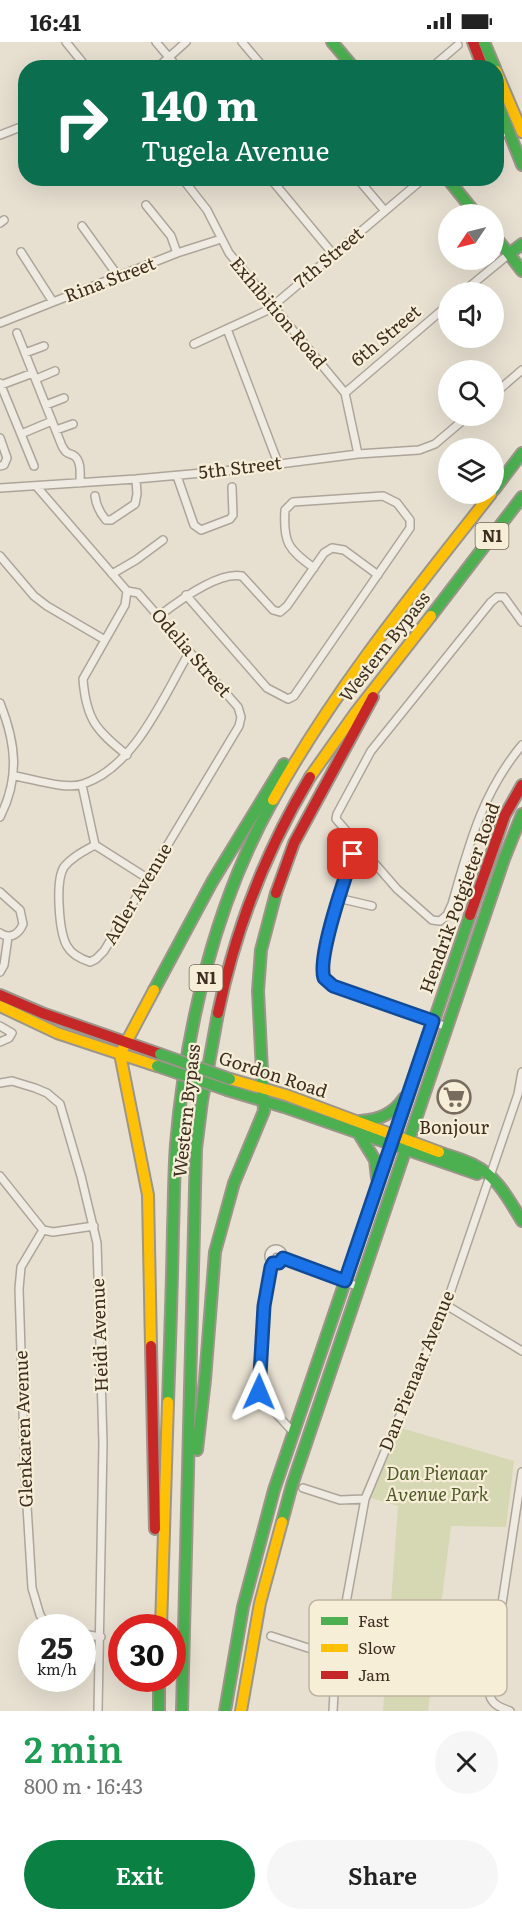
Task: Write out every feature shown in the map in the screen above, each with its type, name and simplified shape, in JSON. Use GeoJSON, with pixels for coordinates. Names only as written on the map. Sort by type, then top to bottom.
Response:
{"type":"FeatureCollection","features":[{"type":"Feature","properties":{"kind":"main road"},"geometry":{"type":"LineString","coordinates":[[332,42],[347,60]]}},
{"type":"Feature","properties":{"kind":"main road"},"geometry":{"type":"LineString","coordinates":[[472,42],[480,60]]}},
{"type":"Feature","properties":{"kind":"main road"},"geometry":{"type":"LineString","coordinates":[[484,42],[492,60]]}},
{"type":"Feature","properties":{"kind":"main road"},"geometry":{"type":"LineString","coordinates":[[504,87],[521,124]]}},
{"type":"Feature","properties":{"kind":"main road"},"geometry":{"type":"LineString","coordinates":[[504,136],[522,165]]}},
{"type":"Feature","properties":{"kind":"main road"},"geometry":{"type":"LineString","coordinates":[[454,186],[469,204]]}},
{"type":"Feature","properties":{"kind":"main road"},"geometry":{"type":"LineString","coordinates":[[509,254],[522,244]]}},
{"type":"Feature","properties":{"kind":"main road"},"geometry":{"type":"LineString","coordinates":[[504,248],[522,271]]}},
{"type":"Feature","properties":{"kind":"main road"},"geometry":{"type":"LineString","coordinates":[[504,477],[522,453]]}},
{"type":"Feature","properties":{"kind":"main road","name":"Western Bypass"},"geometry":{"type":"LineString","coordinates":[[182,1711],[196,1149],[211,1039],[236,941],[284,825],[309,780],[356,711],[522,496]]}},
{"type":"Feature","properties":{"kind":"main road","name":"Western Bypass"},"geometry":{"type":"LineString","coordinates":[[159,1614],[176,1145],[182,1087],[193,1028],[218,934],[244,859],[268,809],[321,717],[482,504]]}},
{"type":"Feature","properties":{"kind":"main road"},"geometry":{"type":"LineString","coordinates":[[187,1528],[205,1380],[215,1252],[234,1183],[264,1111],[266,1088],[258,991],[261,950],[270,911],[294,843],[339,757],[361,722],[371,702],[375,686]]}},
{"type":"Feature","properties":{"kind":"main road"},"geometry":{"type":"LineString","coordinates":[[159,1614],[150,1217],[141,1156],[120,1054],[212,882],[257,806],[284,765],[321,717]]}},
{"type":"Feature","properties":{"kind":"main road","name":"Hendrik Potgieter Road"},"geometry":{"type":"LineString","coordinates":[[225,1711],[243,1607],[264,1523],[293,1432],[505,815],[522,785]]}},
{"type":"Feature","properties":{"kind":"main road","name":"Hendrik Potgieter Road"},"geometry":{"type":"LineString","coordinates":[[241,1711],[260,1603],[292,1485],[447,1027],[522,814]]}},
{"type":"Feature","properties":{"kind":"main road","name":"Gordon Road"},"geometry":{"type":"LineString","coordinates":[[0,995],[42,1013],[230,1079],[266,1088],[489,1177],[506,1193],[519,1217]]}},
{"type":"Feature","properties":{"kind":"main road","name":"Gordon Road"},"geometry":{"type":"LineString","coordinates":[[0,1006],[57,1033],[359,1134],[394,1140]]}},
{"type":"Feature","properties":{"kind":"main road"},"geometry":{"type":"LineString","coordinates":[[356,1122],[380,1119],[394,1111],[404,1098],[415,1074]]}},
{"type":"Feature","properties":{"kind":"main road"},"geometry":{"type":"LineString","coordinates":[[359,1134],[376,1162],[377,1180],[372,1205]]}},
{"type":"Feature","properties":{"kind":"main road"},"geometry":{"type":"LineString","coordinates":[[159,1692],[159,1711]]}},
{"type":"Feature","properties":{"kind":"street"},"geometry":{"type":"LineString","coordinates":[[66,42],[81,60]]}},
{"type":"Feature","properties":{"kind":"street"},"geometry":{"type":"LineString","coordinates":[[156,42],[171,60]]}},
{"type":"Feature","properties":{"kind":"street"},"geometry":{"type":"LineString","coordinates":[[166,60],[186,42]]}},
{"type":"Feature","properties":{"kind":"street"},"geometry":{"type":"LineString","coordinates":[[242,42],[257,60]]}},
{"type":"Feature","properties":{"kind":"street"},"geometry":{"type":"LineString","coordinates":[[440,60],[458,45]]}},
{"type":"Feature","properties":{"kind":"street"},"geometry":{"type":"LineString","coordinates":[[504,133],[521,124]]}},
{"type":"Feature","properties":{"kind":"street"},"geometry":{"type":"LineString","coordinates":[[0,135],[18,128]]}},
{"type":"Feature","properties":{"kind":"street","name":"Exhibition Road"},"geometry":{"type":"LineString","coordinates":[[188,186],[207,210],[229,253],[345,393],[358,454]]}},
{"type":"Feature","properties":{"kind":"street"},"geometry":{"type":"LineString","coordinates":[[277,186],[333,254]]}},
{"type":"Feature","properties":{"kind":"street"},"geometry":{"type":"LineString","coordinates":[[364,186],[385,211]]}},
{"type":"Feature","properties":{"kind":"street","name":"7th Street"},"geometry":{"type":"LineString","coordinates":[[194,344],[272,306],[415,186]]}},
{"type":"Feature","properties":{"kind":"street"},"geometry":{"type":"LineString","coordinates":[[146,205],[171,237],[177,253]]}},
{"type":"Feature","properties":{"kind":"street"},"geometry":{"type":"LineString","coordinates":[[82,226],[118,276]]}},
{"type":"Feature","properties":{"kind":"street","name":"Rina Street"},"geometry":{"type":"LineString","coordinates":[[0,323],[221,238]]}},
{"type":"Feature","properties":{"kind":"street"},"geometry":{"type":"LineString","coordinates":[[21,252],[53,302]]}},
{"type":"Feature","properties":{"kind":"street"},"geometry":{"type":"LineString","coordinates":[[475,282],[509,254]]}},
{"type":"Feature","properties":{"kind":"street","name":"6th Street"},"geometry":{"type":"LineString","coordinates":[[345,393],[438,314]]}},
{"type":"Feature","properties":{"kind":"street"},"geometry":{"type":"LineString","coordinates":[[227,329],[278,463]]}},
{"type":"Feature","properties":{"kind":"street"},"geometry":{"type":"LineString","coordinates":[[17,333],[64,450],[78,461],[80,483]]}},
{"type":"Feature","properties":{"kind":"street"},"geometry":{"type":"LineString","coordinates":[[25,353],[44,346]]}},
{"type":"Feature","properties":{"kind":"street"},"geometry":{"type":"LineString","coordinates":[[504,385],[522,370]]}},
{"type":"Feature","properties":{"kind":"street"},"geometry":{"type":"LineString","coordinates":[[34,466],[0,384],[55,371]]}},
{"type":"Feature","properties":{"kind":"street"},"geometry":{"type":"LineString","coordinates":[[46,405],[64,398]]}},
{"type":"Feature","properties":{"kind":"street"},"geometry":{"type":"LineString","coordinates":[[21,435],[52,422]]}},
{"type":"Feature","properties":{"kind":"street"},"geometry":{"type":"LineString","coordinates":[[56,430],[73,424]]}},
{"type":"Feature","properties":{"kind":"street","name":"5th Street"},"geometry":{"type":"LineString","coordinates":[[0,488],[177,476],[358,454],[413,451],[435,444],[456,426]]}},
{"type":"Feature","properties":{"kind":"street"},"geometry":{"type":"LineString","coordinates":[[0,438],[7,458],[4,465],[0,466]]}},
{"type":"Feature","properties":{"kind":"street"},"geometry":{"type":"LineString","coordinates":[[177,476],[194,525],[201,530],[232,517],[234,514],[232,487]]}},
{"type":"Feature","properties":{"kind":"street"},"geometry":{"type":"LineString","coordinates":[[95,496],[97,507],[103,516],[106,520],[111,520],[135,504],[136,479]]}},
{"type":"Feature","properties":{"kind":"street","name":"Odelia Street"},"geometry":{"type":"LineString","coordinates":[[38,486],[127,591],[138,593],[238,707],[241,717],[239,726]]}},
{"type":"Feature","properties":{"kind":"street"},"geometry":{"type":"LineString","coordinates":[[186,595],[267,688],[288,699],[294,696],[378,575],[411,524],[410,520],[403,509],[392,499],[383,495],[299,501],[287,507],[285,516],[289,546],[314,568]]}},
{"type":"Feature","properties":{"kind":"street"},"geometry":{"type":"LineString","coordinates":[[112,574],[163,540]]}},
{"type":"Feature","properties":{"kind":"street"},"geometry":{"type":"LineString","coordinates":[[159,616],[198,588],[239,575],[273,610],[280,612],[287,606],[328,550],[337,548],[344,550],[378,575]]}},
{"type":"Feature","properties":{"kind":"street"},"geometry":{"type":"LineString","coordinates":[[0,556],[34,596],[105,640]]}},
{"type":"Feature","properties":{"kind":"street"},"geometry":{"type":"LineString","coordinates":[[127,591],[125,605],[83,680],[93,723],[127,755]]}},
{"type":"Feature","properties":{"kind":"street"},"geometry":{"type":"LineString","coordinates":[[522,622],[504,597],[497,597],[491,602],[371,751],[336,819],[397,889],[432,920],[440,921],[447,915],[452,904],[475,824],[497,781],[522,745]]}},
{"type":"Feature","properties":{"kind":"street"},"geometry":{"type":"LineString","coordinates":[[15,776],[53,783],[82,785],[114,766],[127,755],[141,736],[189,653]]}},
{"type":"Feature","properties":{"kind":"street"},"geometry":{"type":"LineString","coordinates":[[0,703],[8,723],[15,776],[9,799],[0,818]]}},
{"type":"Feature","properties":{"kind":"street","name":"Adler Avenue"},"geometry":{"type":"LineString","coordinates":[[95,845],[70,861],[63,869],[60,878],[60,910],[64,938],[78,957],[90,962],[104,951],[239,726]]}},
{"type":"Feature","properties":{"kind":"street"},"geometry":{"type":"LineString","coordinates":[[82,785],[95,845],[147,878]]}},
{"type":"Feature","properties":{"kind":"street"},"geometry":{"type":"LineString","coordinates":[[353,854],[338,898],[322,963],[324,978],[333,986],[447,1027]]}},
{"type":"Feature","properties":{"kind":"street"},"geometry":{"type":"LineString","coordinates":[[0,892],[20,910],[23,916],[21,928],[8,938],[4,965],[0,972]]}},
{"type":"Feature","properties":{"kind":"street"},"geometry":{"type":"LineString","coordinates":[[338,898],[372,906]]}},
{"type":"Feature","properties":{"kind":"street"},"geometry":{"type":"LineString","coordinates":[[0,933],[8,938]]}},
{"type":"Feature","properties":{"kind":"street"},"geometry":{"type":"LineString","coordinates":[[0,1026],[12,1033],[9,1038],[0,1042]]}},
{"type":"Feature","properties":{"kind":"street","name":"Dan Pienaar Avenue"},"geometry":{"type":"LineString","coordinates":[[346,1600],[365,1499],[446,1305],[489,1177],[520,1095],[522,1072]]}},
{"type":"Feature","properties":{"kind":"street","name":"Heidi Avenue"},"geometry":{"type":"LineString","coordinates":[[0,1083],[12,1081],[34,1088],[47,1093],[60,1104],[97,1243],[103,1443],[98,1711]]}},
{"type":"Feature","properties":{"kind":"street"},"geometry":{"type":"LineString","coordinates":[[0,1176],[43,1230],[53,1232],[94,1226]]}},
{"type":"Feature","properties":{"kind":"street","name":"Glenkaren Avenue"},"geometry":{"type":"LineString","coordinates":[[40,1614],[32,1588],[25,1473],[19,1288],[21,1267],[43,1230]]}},
{"type":"Feature","properties":{"kind":"street"},"geometry":{"type":"LineString","coordinates":[[273,1263],[268,1256],[273,1249],[281,1250],[283,1258]]}},
{"type":"Feature","properties":{"kind":"street"},"geometry":{"type":"LineString","coordinates":[[283,1258],[359,1287]]}},
{"type":"Feature","properties":{"kind":"street"},"geometry":{"type":"LineString","coordinates":[[273,1263],[279,1263],[283,1258]]}},
{"type":"Feature","properties":{"kind":"street"},"geometry":{"type":"LineString","coordinates":[[273,1263],[268,1277],[264,1306],[259,1392],[266,1404],[293,1432]]}},
{"type":"Feature","properties":{"kind":"street"},"geometry":{"type":"LineString","coordinates":[[446,1305],[522,1351]]}},
{"type":"Feature","properties":{"kind":"street"},"geometry":{"type":"LineString","coordinates":[[503,1600],[522,1472]]}},
{"type":"Feature","properties":{"kind":"street"},"geometry":{"type":"LineString","coordinates":[[303,1488],[340,1500],[365,1499]]}},
{"type":"Feature","properties":{"kind":"street"},"geometry":{"type":"LineString","coordinates":[[96,1636],[101,1637]]}},
{"type":"Feature","properties":{"kind":"street"},"geometry":{"type":"LineString","coordinates":[[271,1636],[309,1648]]}},
{"type":"Feature","properties":{"kind":"street","name":"Dan Pienaar Avenue"},"geometry":{"type":"LineString","coordinates":[[333,1711],[334,1696]]}},
{"type":"Feature","properties":{"kind":"street"},"geometry":{"type":"LineString","coordinates":[[490,1696],[490,1699],[502,1708],[510,1711]]}},
{"type":"Feature","properties":{"kind":"green space","name":"Dan Pienaar Avenue Park"},"geometry":{"type":"Polygon","coordinates":[[[394,1426],[514,1461],[506,1527],[451,1526],[442,1600],[391,1600],[398,1506],[364,1496],[394,1426]]]}},
{"type":"Feature","properties":{"kind":"green space","name":"Dan Pienaar Avenue Park"},"geometry":{"type":"Polygon","coordinates":[[[384,1696],[430,1696],[428,1711],[383,1711],[384,1696]]]}},
{"type":"Feature","properties":{"kind":"traffic: fast"},"geometry":{"type":"LineString","coordinates":[[332,42],[347,60]]}},
{"type":"Feature","properties":{"kind":"traffic: fast"},"geometry":{"type":"LineString","coordinates":[[484,42],[492,60]]}},
{"type":"Feature","properties":{"kind":"traffic: fast"},"geometry":{"type":"LineString","coordinates":[[504,119],[522,165]]}},
{"type":"Feature","properties":{"kind":"traffic: fast"},"geometry":{"type":"LineString","coordinates":[[453,186],[468,204]]}},
{"type":"Feature","properties":{"kind":"traffic: fast"},"geometry":{"type":"LineString","coordinates":[[504,248],[509,254],[522,244]]}},
{"type":"Feature","properties":{"kind":"traffic: fast"},"geometry":{"type":"LineString","coordinates":[[509,254],[522,271]]}},
{"type":"Feature","properties":{"kind":"traffic: fast"},"geometry":{"type":"LineString","coordinates":[[504,477],[522,453]]}},
{"type":"Feature","properties":{"kind":"traffic: fast"},"geometry":{"type":"LineString","coordinates":[[431,616],[522,497]]}},
{"type":"Feature","properties":{"kind":"traffic: fast"},"geometry":{"type":"LineString","coordinates":[[154,990],[212,882],[284,764]]}},
{"type":"Feature","properties":{"kind":"traffic: fast"},"geometry":{"type":"LineString","coordinates":[[168,1402],[175,1155],[187,1055],[206,967],[219,923],[235,881],[273,800]]}},
{"type":"Feature","properties":{"kind":"traffic: fast"},"geometry":{"type":"LineString","coordinates":[[282,1522],[292,1485],[504,859],[522,814]]}},
{"type":"Feature","properties":{"kind":"traffic: fast"},"geometry":{"type":"LineString","coordinates":[[197,1450],[215,1252],[234,1183],[264,1111],[258,991],[261,950],[276,893]]}},
{"type":"Feature","properties":{"kind":"traffic: fast"},"geometry":{"type":"LineString","coordinates":[[225,1711],[243,1607],[274,1490],[470,915]]}},
{"type":"Feature","properties":{"kind":"traffic: fast"},"geometry":{"type":"LineString","coordinates":[[182,1711],[196,1149],[218,1013]]}},
{"type":"Feature","properties":{"kind":"traffic: fast"},"geometry":{"type":"LineString","coordinates":[[160,1054],[230,1079]]}},
{"type":"Feature","properties":{"kind":"traffic: fast"},"geometry":{"type":"LineString","coordinates":[[157,1066],[227,1090]]}},
{"type":"Feature","properties":{"kind":"traffic: fast"},"geometry":{"type":"LineString","coordinates":[[227,1090],[284,1107],[477,1174]]}},
{"type":"Feature","properties":{"kind":"traffic: fast"},"geometry":{"type":"LineString","coordinates":[[360,1121],[385,1115],[404,1098]]}},
{"type":"Feature","properties":{"kind":"traffic: fast"},"geometry":{"type":"LineString","coordinates":[[359,1134],[375,1160],[377,1178]]}},
{"type":"Feature","properties":{"kind":"traffic: fast"},"geometry":{"type":"LineString","coordinates":[[439,1152],[470,1163],[489,1175],[502,1189],[522,1221]]}},
{"type":"Feature","properties":{"kind":"traffic: fast"},"geometry":{"type":"LineString","coordinates":[[159,1692],[159,1711]]}},
{"type":"Feature","properties":{"kind":"traffic: slow"},"geometry":{"type":"LineString","coordinates":[[504,90],[522,132]]}},
{"type":"Feature","properties":{"kind":"traffic: slow"},"geometry":{"type":"LineString","coordinates":[[273,800],[348,681],[483,504]]}},
{"type":"Feature","properties":{"kind":"traffic: slow"},"geometry":{"type":"LineString","coordinates":[[310,777],[356,712],[431,616]]}},
{"type":"Feature","properties":{"kind":"traffic: slow"},"geometry":{"type":"LineString","coordinates":[[151,1346],[148,1195],[120,1054],[154,990]]}},
{"type":"Feature","properties":{"kind":"traffic: slow"},"geometry":{"type":"LineString","coordinates":[[0,1006],[57,1033],[157,1066]]}},
{"type":"Feature","properties":{"kind":"traffic: slow"},"geometry":{"type":"LineString","coordinates":[[230,1079],[286,1095],[439,1152]]}},
{"type":"Feature","properties":{"kind":"traffic: slow"},"geometry":{"type":"LineString","coordinates":[[161,1614],[168,1402]]}},
{"type":"Feature","properties":{"kind":"traffic: slow"},"geometry":{"type":"LineString","coordinates":[[241,1711],[260,1603],[282,1522]]}},
{"type":"Feature","properties":{"kind":"traffic: jam"},"geometry":{"type":"LineString","coordinates":[[473,42],[480,60]]}},
{"type":"Feature","properties":{"kind":"traffic: jam"},"geometry":{"type":"LineString","coordinates":[[276,893],[294,843],[373,697]]}},
{"type":"Feature","properties":{"kind":"traffic: jam"},"geometry":{"type":"LineString","coordinates":[[218,1013],[234,951],[254,891],[266,861],[310,777]]}},
{"type":"Feature","properties":{"kind":"traffic: jam"},"geometry":{"type":"LineString","coordinates":[[470,915],[505,815],[522,785]]}},
{"type":"Feature","properties":{"kind":"traffic: jam"},"geometry":{"type":"LineString","coordinates":[[0,995],[42,1013],[160,1054]]}},
{"type":"Feature","properties":{"kind":"traffic: jam"},"geometry":{"type":"LineString","coordinates":[[151,1346],[155,1529]]}},
{"type":"Feature","properties":{"kind":"place","name":"Bonjour"},"geometry":{"type":"Point","coordinates":[454,1097]}},
{"type":"Feature","properties":{"kind":"route"},"geometry":{"type":"LineString","coordinates":[[259,1392],[264,1306],[271,1267],[273,1263],[279,1263],[283,1258],[345,1281],[433,1021],[333,986],[324,978],[322,963],[338,898],[353,854]]}}]}
